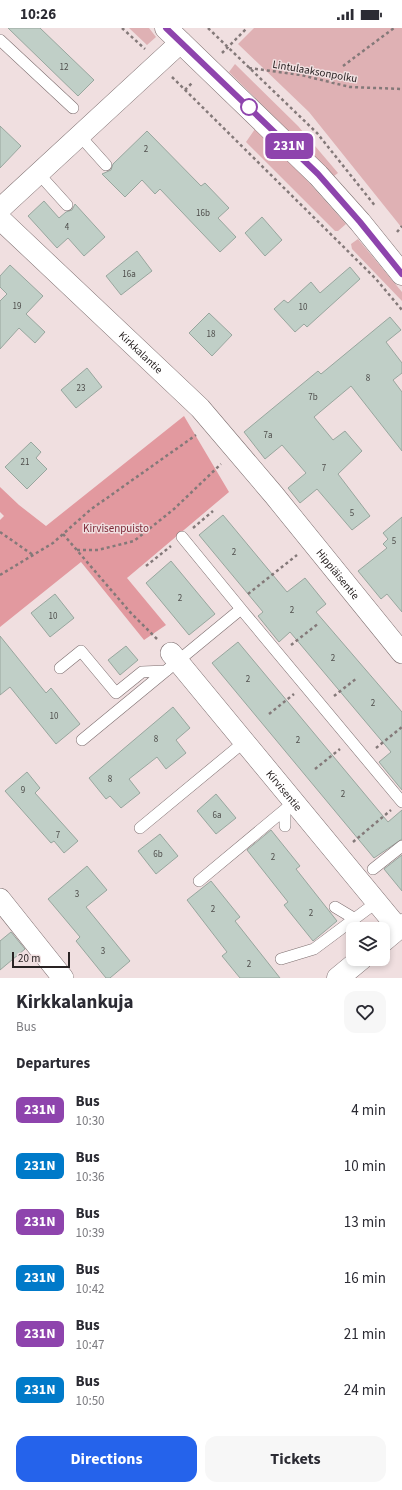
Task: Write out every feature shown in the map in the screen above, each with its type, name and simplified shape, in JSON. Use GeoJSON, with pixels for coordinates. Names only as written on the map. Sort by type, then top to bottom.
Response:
{"type":"FeatureCollection","features":[{"type":"Feature","properties":{"kind":"street"},"geometry":{"type":"LineString","coordinates":[[0,209],[80,136],[174,35],[318,174],[360,222],[402,274]]}},
{"type":"Feature","properties":{"kind":"street","name":"Kirkkalantie"},"geometry":{"type":"LineString","coordinates":[[0,219],[200,408],[274,495]]}},
{"type":"Feature","properties":{"kind":"street","name":"Hippiäisentie"},"geometry":{"type":"LineString","coordinates":[[274,495],[402,653]]}},
{"type":"Feature","properties":{"kind":"street","name":"Kirvisentie"},"geometry":{"type":"LineString","coordinates":[[171,662],[244,742],[290,806],[337,854],[377,902],[394,931]]}},
{"type":"Feature","properties":{"kind":"street"},"geometry":{"type":"LineString","coordinates":[[0,899],[63,978]]}},
{"type":"Feature","properties":{"kind":"street"},"geometry":{"type":"LineString","coordinates":[[338,978],[353,966]]}},
{"type":"Feature","properties":{"kind":"lane"},"geometry":{"type":"LineString","coordinates":[[0,40],[73,108]]}},
{"type":"Feature","properties":{"kind":"lane"},"geometry":{"type":"LineString","coordinates":[[80,136],[106,165]]}},
{"type":"Feature","properties":{"kind":"lane"},"geometry":{"type":"LineString","coordinates":[[38,174],[67,205]]}},
{"type":"Feature","properties":{"kind":"lane"},"geometry":{"type":"LineString","coordinates":[[182,537],[402,802]]}},
{"type":"Feature","properties":{"kind":"lane"},"geometry":{"type":"LineString","coordinates":[[82,740],[171,662],[239,606]]}},
{"type":"Feature","properties":{"kind":"lane"},"geometry":{"type":"LineString","coordinates":[[60,668],[81,651],[116,693],[142,672],[171,662]]}},
{"type":"Feature","properties":{"kind":"lane"},"geometry":{"type":"LineString","coordinates":[[140,828],[244,742]]}},
{"type":"Feature","properties":{"kind":"lane"},"geometry":{"type":"LineString","coordinates":[[285,826],[290,806]]}},
{"type":"Feature","properties":{"kind":"lane"},"geometry":{"type":"LineString","coordinates":[[199,881],[290,806]]}},
{"type":"Feature","properties":{"kind":"lane"},"geometry":{"type":"LineString","coordinates":[[373,869],[402,846]]}},
{"type":"Feature","properties":{"kind":"lane"},"geometry":{"type":"LineString","coordinates":[[281,959],[314,949],[377,902]]}},
{"type":"Feature","properties":{"kind":"lane"},"geometry":{"type":"LineString","coordinates":[[335,907],[355,919]]}},
{"type":"Feature","properties":{"kind":"path"},"geometry":{"type":"LineString","coordinates":[[208,28],[317,133],[377,207]]}},
{"type":"Feature","properties":{"kind":"path"},"geometry":{"type":"LineString","coordinates":[[217,58],[247,28]]}},
{"type":"Feature","properties":{"kind":"path"},"geometry":{"type":"LineString","coordinates":[[343,66],[394,28]]}},
{"type":"Feature","properties":{"kind":"path","name":"Lintulaaksonpolku"},"geometry":{"type":"LineString","coordinates":[[248,68],[301,75],[350,87],[402,89]]}},
{"type":"Feature","properties":{"kind":"path"},"geometry":{"type":"LineString","coordinates":[[169,74],[376,279],[402,310]]}},
{"type":"Feature","properties":{"kind":"path"},"geometry":{"type":"LineString","coordinates":[[185,90],[196,79]]}},
{"type":"Feature","properties":{"kind":"path"},"geometry":{"type":"LineString","coordinates":[[392,226],[399,235]]}},
{"type":"Feature","properties":{"kind":"path"},"geometry":{"type":"LineString","coordinates":[[397,232],[402,226]]}},
{"type":"Feature","properties":{"kind":"path"},"geometry":{"type":"LineString","coordinates":[[0,575],[53,543],[90,510],[213,424]]}},
{"type":"Feature","properties":{"kind":"path"},"geometry":{"type":"LineString","coordinates":[[77,550],[98,550],[134,541],[192,492],[236,450]]}},
{"type":"Feature","properties":{"kind":"path"},"geometry":{"type":"LineString","coordinates":[[146,566],[213,511]]}},
{"type":"Feature","properties":{"kind":"path"},"geometry":{"type":"LineString","coordinates":[[0,532],[33,555]]}},
{"type":"Feature","properties":{"kind":"path"},"geometry":{"type":"LineString","coordinates":[[63,534],[171,662]]}},
{"type":"Feature","properties":{"kind":"path"},"geometry":{"type":"LineString","coordinates":[[239,606],[312,542]]}},
{"type":"Feature","properties":{"kind":"path"},"geometry":{"type":"LineString","coordinates":[[280,655],[319,623]]}},
{"type":"Feature","properties":{"kind":"path"},"geometry":{"type":"LineString","coordinates":[[322,706],[357,678]]}},
{"type":"Feature","properties":{"kind":"path"},"geometry":{"type":"LineString","coordinates":[[269,714],[304,685]]}},
{"type":"Feature","properties":{"kind":"path"},"geometry":{"type":"LineString","coordinates":[[364,757],[402,727]]}},
{"type":"Feature","properties":{"kind":"path"},"geometry":{"type":"LineString","coordinates":[[316,769],[350,740]]}},
{"type":"Feature","properties":{"kind":"path"},"geometry":{"type":"LineString","coordinates":[[337,854],[402,802]]}},
{"type":"Feature","properties":{"kind":"shaded area"},"geometry":{"type":"Polygon","coordinates":[[[129,28],[149,28],[156,37],[147,45],[129,28]]]}},
{"type":"Feature","properties":{"kind":"shaded area"},"geometry":{"type":"Polygon","coordinates":[[[254,28],[402,28],[402,228],[309,112],[238,44],[254,28]]]}},
{"type":"Feature","properties":{"kind":"shaded area"},"geometry":{"type":"Polygon","coordinates":[[[235,64],[298,126],[338,173],[334,176],[229,72],[235,64]]]}},
{"type":"Feature","properties":{"kind":"shaded area"},"geometry":{"type":"Polygon","coordinates":[[[255,129],[304,177],[346,224],[338,231],[335,231],[246,142],[255,129]]]}},
{"type":"Feature","properties":{"kind":"shaded area"},"geometry":{"type":"Polygon","coordinates":[[[358,239],[402,292],[402,301],[352,249],[351,244],[358,239]]]}},
{"type":"Feature","properties":{"kind":"green space","name":"Kirvisenpuisto"},"geometry":{"type":"Polygon","coordinates":[[[184,416],[229,492],[127,578],[166,625],[144,640],[81,562],[0,627],[0,520],[4,516],[0,512],[0,487],[19,505],[46,526],[184,416]]]}},
{"type":"Feature","properties":{"kind":"building"},"geometry":{"type":"Polygon","coordinates":[[[8,28],[40,28],[94,80],[78,96],[8,28]]]}},
{"type":"Feature","properties":{"kind":"building"},"geometry":{"type":"Polygon","coordinates":[[[0,126],[21,146],[0,168],[0,126]]]}},
{"type":"Feature","properties":{"kind":"building"},"geometry":{"type":"Polygon","coordinates":[[[147,131],[201,186],[205,183],[229,208],[218,218],[236,237],[220,252],[160,189],[155,194],[142,180],[125,197],[102,174],[111,170],[113,164],[147,131]]]}},
{"type":"Feature","properties":{"kind":"building"},"geometry":{"type":"Polygon","coordinates":[[[44,201],[59,218],[66,212],[72,210],[75,204],[105,237],[84,256],[68,238],[57,248],[28,216],[44,201]]]}},
{"type":"Feature","properties":{"kind":"building"},"geometry":{"type":"Polygon","coordinates":[[[262,217],[282,240],[265,256],[245,233],[262,217]]]}},
{"type":"Feature","properties":{"kind":"building"},"geometry":{"type":"Polygon","coordinates":[[[137,251],[152,271],[121,295],[106,276],[137,251]]]}},
{"type":"Feature","properties":{"kind":"building"},"geometry":{"type":"Polygon","coordinates":[[[10,265],[43,296],[26,314],[45,332],[35,343],[19,328],[0,349],[0,301],[7,294],[0,287],[0,276],[10,265]]]}},
{"type":"Feature","properties":{"kind":"building"},"geometry":{"type":"Polygon","coordinates":[[[350,267],[360,279],[307,327],[304,324],[295,332],[274,309],[284,300],[288,303],[311,282],[320,293],[350,267]]]}},
{"type":"Feature","properties":{"kind":"building"},"geometry":{"type":"Polygon","coordinates":[[[209,313],[232,335],[212,356],[189,333],[209,313]]]}},
{"type":"Feature","properties":{"kind":"building"},"geometry":{"type":"Polygon","coordinates":[[[390,317],[401,330],[386,342],[402,363],[402,373],[393,380],[402,392],[402,451],[351,386],[314,417],[333,440],[345,431],[362,451],[338,474],[370,516],[352,530],[317,489],[300,503],[288,488],[306,473],[282,445],[265,459],[244,432],[318,371],[321,374],[390,317]]]}},
{"type":"Feature","properties":{"kind":"building"},"geometry":{"type":"Polygon","coordinates":[[[87,368],[102,387],[76,408],[61,390],[87,368]]]}},
{"type":"Feature","properties":{"kind":"building"},"geometry":{"type":"Polygon","coordinates":[[[31,442],[41,452],[36,458],[47,469],[27,489],[5,467],[31,442]]]}},
{"type":"Feature","properties":{"kind":"building"},"geometry":{"type":"Polygon","coordinates":[[[223,515],[287,592],[305,578],[326,604],[316,612],[402,712],[402,790],[379,762],[391,752],[290,632],[279,642],[258,616],[263,612],[199,535],[223,515]]]}},
{"type":"Feature","properties":{"kind":"building"},"geometry":{"type":"Polygon","coordinates":[[[402,517],[402,612],[387,594],[381,599],[358,571],[387,548],[383,544],[388,539],[383,533],[402,517]]]}},
{"type":"Feature","properties":{"kind":"building"},"geometry":{"type":"Polygon","coordinates":[[[171,561],[215,614],[189,635],[146,583],[171,561]]]}},
{"type":"Feature","properties":{"kind":"building"},"geometry":{"type":"Polygon","coordinates":[[[55,594],[74,618],[50,637],[31,613],[55,594]]]}},
{"type":"Feature","properties":{"kind":"building"},"geometry":{"type":"Polygon","coordinates":[[[0,636],[46,693],[51,688],[80,724],[56,744],[10,687],[0,695],[0,636]]]}},
{"type":"Feature","properties":{"kind":"building"},"geometry":{"type":"Polygon","coordinates":[[[238,642],[388,822],[402,810],[402,839],[374,858],[212,663],[238,642]]]}},
{"type":"Feature","properties":{"kind":"building"},"geometry":{"type":"Polygon","coordinates":[[[126,646],[138,660],[120,675],[108,660],[126,646]]]}},
{"type":"Feature","properties":{"kind":"building"},"geometry":{"type":"Polygon","coordinates":[[[173,707],[190,728],[176,740],[186,753],[166,769],[157,757],[129,779],[140,793],[121,808],[110,796],[106,799],[89,778],[173,707]]]}},
{"type":"Feature","properties":{"kind":"building"},"geometry":{"type":"Polygon","coordinates":[[[27,772],[40,788],[35,793],[78,841],[64,853],[54,841],[51,843],[5,791],[27,772]]]}},
{"type":"Feature","properties":{"kind":"building"},"geometry":{"type":"Polygon","coordinates":[[[216,794],[236,818],[216,834],[197,811],[216,794]]]}},
{"type":"Feature","properties":{"kind":"building"},"geometry":{"type":"Polygon","coordinates":[[[271,830],[300,866],[296,869],[337,921],[313,941],[284,905],[288,902],[247,850],[271,830]]]}},
{"type":"Feature","properties":{"kind":"building"},"geometry":{"type":"Polygon","coordinates":[[[160,834],[178,856],[156,874],[138,851],[160,834]]]}},
{"type":"Feature","properties":{"kind":"building"},"geometry":{"type":"Polygon","coordinates":[[[402,855],[402,891],[384,869],[402,855]]]}},
{"type":"Feature","properties":{"kind":"building"},"geometry":{"type":"Polygon","coordinates":[[[87,866],[107,890],[86,907],[130,961],[110,978],[106,978],[76,941],[80,937],[48,899],[87,866]]]}},
{"type":"Feature","properties":{"kind":"building"},"geometry":{"type":"Polygon","coordinates":[[[211,881],[240,917],[235,921],[280,978],[240,978],[222,956],[227,952],[187,900],[211,881]]]}},
{"type":"Feature","properties":{"kind":"building"},"geometry":{"type":"Polygon","coordinates":[[[11,932],[25,949],[0,970],[0,941],[11,932]]]}},
{"type":"Feature","properties":{"kind":"bus line","name":"231N"},"geometry":{"type":"LineString","coordinates":[[166,28],[207,68],[243,100],[318,174],[360,222],[402,274]]}}]}
